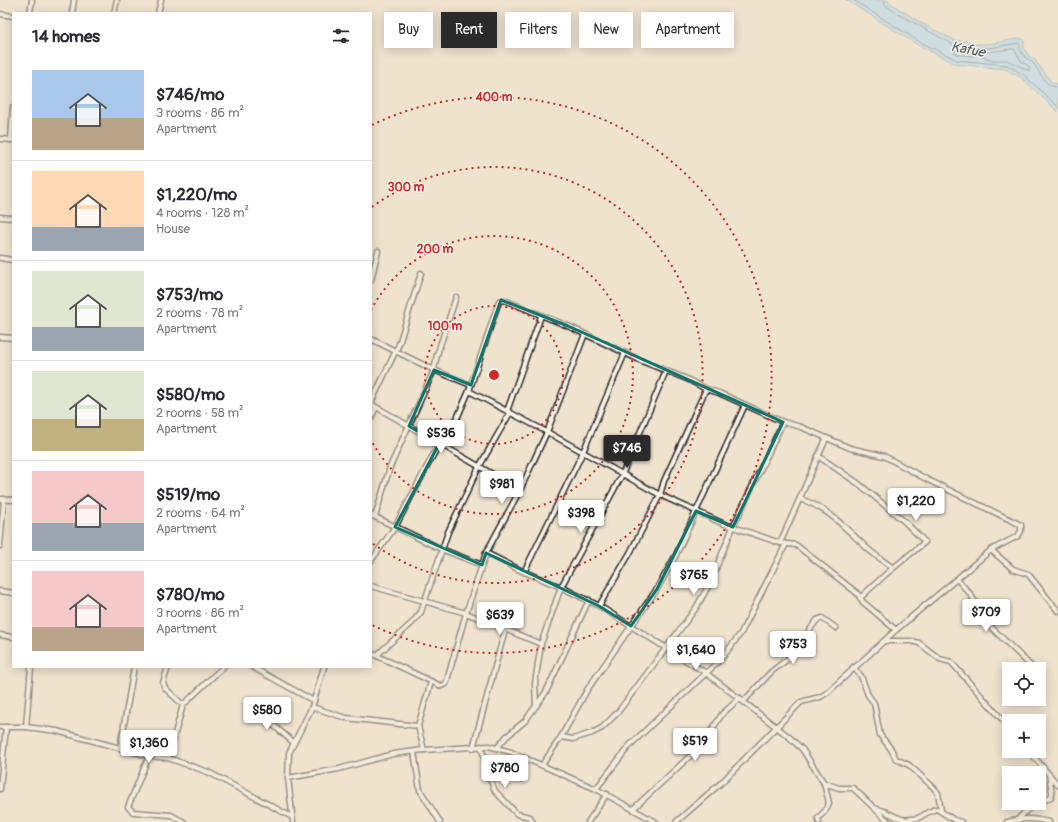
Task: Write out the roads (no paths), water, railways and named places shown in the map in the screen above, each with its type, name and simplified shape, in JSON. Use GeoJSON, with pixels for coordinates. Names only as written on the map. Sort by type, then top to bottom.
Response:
{"type":"FeatureCollection","features":[{"type":"Feature","properties":{"kind":"street"},"geometry":{"type":"LineString","coordinates":[[30,12],[32,0]]}},
{"type":"Feature","properties":{"kind":"street"},"geometry":{"type":"LineString","coordinates":[[72,12],[74,0]]}},
{"type":"Feature","properties":{"kind":"street"},"geometry":{"type":"LineString","coordinates":[[114,12],[117,0]]}},
{"type":"Feature","properties":{"kind":"street"},"geometry":{"type":"LineString","coordinates":[[158,12],[161,0]]}},
{"type":"Feature","properties":{"kind":"street"},"geometry":{"type":"LineString","coordinates":[[0,14],[12,16]]}},
{"type":"Feature","properties":{"kind":"street"},"geometry":{"type":"LineString","coordinates":[[0,139],[12,140]]}},
{"type":"Feature","properties":{"kind":"street"},"geometry":{"type":"LineString","coordinates":[[0,217],[12,218]]}},
{"type":"Feature","properties":{"kind":"street"},"geometry":{"type":"LineString","coordinates":[[372,276],[378,251]]}},
{"type":"Feature","properties":{"kind":"street"},"geometry":{"type":"LineString","coordinates":[[0,258],[12,260]]}},
{"type":"Feature","properties":{"kind":"street"},"geometry":{"type":"LineString","coordinates":[[372,402],[402,337],[421,273]]}},
{"type":"Feature","properties":{"kind":"street"},"geometry":{"type":"LineString","coordinates":[[456,297],[437,355],[434,370],[386,479],[373,516],[441,549],[482,565]]}},
{"type":"Feature","properties":{"kind":"street"},"geometry":{"type":"LineString","coordinates":[[445,446],[469,392],[499,301],[504,300],[585,334],[625,354],[687,379],[706,389],[720,393],[783,422],[801,427],[850,448],[884,456],[928,480],[1021,525],[1021,531],[1018,536],[991,550],[896,630],[827,693],[820,698],[801,702],[721,783],[676,822]]}},
{"type":"Feature","properties":{"kind":"street"},"geometry":{"type":"LineString","coordinates":[[377,655],[418,617],[425,601],[441,549],[479,467],[509,412],[541,316]]}},
{"type":"Feature","properties":{"kind":"street"},"geometry":{"type":"LineString","coordinates":[[372,653],[431,682],[441,686],[446,684],[466,613],[486,552],[520,490],[547,432],[585,334]]}},
{"type":"Feature","properties":{"kind":"street"},"geometry":{"type":"LineString","coordinates":[[0,337],[12,338]]}},
{"type":"Feature","properties":{"kind":"street"},"geometry":{"type":"LineString","coordinates":[[372,340],[434,370],[471,385]]}},
{"type":"Feature","properties":{"kind":"street"},"geometry":{"type":"LineString","coordinates":[[524,572],[583,452],[625,354]]}},
{"type":"Feature","properties":{"kind":"street"},"geometry":{"type":"LineString","coordinates":[[536,706],[535,683],[541,644],[561,586],[622,475],[666,371]]}},
{"type":"Feature","properties":{"kind":"street"},"geometry":{"type":"LineString","coordinates":[[599,606],[630,553],[660,495],[664,481],[706,389]]}},
{"type":"Feature","properties":{"kind":"street"},"geometry":{"type":"LineString","coordinates":[[469,392],[547,432],[660,495],[733,527],[786,544],[796,545],[858,593],[860,598],[896,630]]}},
{"type":"Feature","properties":{"kind":"street"},"geometry":{"type":"LineString","coordinates":[[372,405],[520,490]]}},
{"type":"Feature","properties":{"kind":"street"},"geometry":{"type":"LineString","coordinates":[[542,765],[561,737],[587,690],[657,589],[676,555],[746,405]]}},
{"type":"Feature","properties":{"kind":"street"},"geometry":{"type":"LineString","coordinates":[[372,417],[376,407]]}},
{"type":"Feature","properties":{"kind":"street"},"geometry":{"type":"LineString","coordinates":[[561,737],[573,739],[602,728],[618,712],[668,648],[696,608],[710,583],[733,527],[783,422]]}},
{"type":"Feature","properties":{"kind":"street"},"geometry":{"type":"LineString","coordinates":[[780,542],[826,439]]}},
{"type":"Feature","properties":{"kind":"street"},"geometry":{"type":"LineString","coordinates":[[372,560],[395,527],[439,444]]}},
{"type":"Feature","properties":{"kind":"street"},"geometry":{"type":"LineString","coordinates":[[818,456],[859,484],[924,540],[924,544],[893,568],[860,598]]}},
{"type":"Feature","properties":{"kind":"street"},"geometry":{"type":"LineString","coordinates":[[0,546],[2,499],[12,500]]}},
{"type":"Feature","properties":{"kind":"street"},"geometry":{"type":"LineString","coordinates":[[800,499],[817,504],[844,526],[870,551],[893,568]]}},
{"type":"Feature","properties":{"kind":"street"},"geometry":{"type":"LineString","coordinates":[[596,789],[629,746],[722,658],[741,633],[786,544]]}},
{"type":"Feature","properties":{"kind":"street"},"geometry":{"type":"LineString","coordinates":[[991,550],[1013,569],[1028,574],[1058,611]]}},
{"type":"Feature","properties":{"kind":"street"},"geometry":{"type":"LineString","coordinates":[[486,552],[524,572],[561,586],[589,600],[668,648],[742,699],[775,728],[788,736],[802,749],[824,783],[829,803],[825,812],[818,818],[819,822]]}},
{"type":"Feature","properties":{"kind":"street"},"geometry":{"type":"LineString","coordinates":[[957,579],[991,627],[1027,662]]}},
{"type":"Feature","properties":{"kind":"street"},"geometry":{"type":"LineString","coordinates":[[372,586],[466,613],[541,644]]}},
{"type":"Feature","properties":{"kind":"street"},"geometry":{"type":"LineString","coordinates":[[0,591],[12,593]]}},
{"type":"Feature","properties":{"kind":"street"},"geometry":{"type":"LineString","coordinates":[[497,748],[506,737],[524,721],[546,692],[589,600]]}},
{"type":"Feature","properties":{"kind":"street"},"geometry":{"type":"LineString","coordinates":[[633,809],[703,744],[722,714],[742,699],[770,672],[789,658],[818,620],[822,618],[826,619],[836,628]]}},
{"type":"Feature","properties":{"kind":"street"},"geometry":{"type":"LineString","coordinates":[[473,748],[505,630]]}},
{"type":"Feature","properties":{"kind":"street"},"geometry":{"type":"LineString","coordinates":[[0,635],[12,637]]}},
{"type":"Feature","properties":{"kind":"street"},"geometry":{"type":"LineString","coordinates":[[884,641],[911,641],[919,643],[940,659],[951,662],[1002,719]]}},
{"type":"Feature","properties":{"kind":"street"},"geometry":{"type":"LineString","coordinates":[[854,667],[861,676],[868,695],[874,703],[880,736],[891,749],[896,759],[909,765],[933,786],[938,793],[941,810],[953,821],[961,822]]}},
{"type":"Feature","properties":{"kind":"street"},"geometry":{"type":"LineString","coordinates":[[26,727],[31,668]]}},
{"type":"Feature","properties":{"kind":"street"},"geometry":{"type":"LineString","coordinates":[[120,748],[134,668]]}},
{"type":"Feature","properties":{"kind":"street"},"geometry":{"type":"LineString","coordinates":[[168,668],[163,683],[165,688],[183,705]]}},
{"type":"Feature","properties":{"kind":"street"},"geometry":{"type":"LineString","coordinates":[[168,758],[183,705],[222,668]]}},
{"type":"Feature","properties":{"kind":"street"},"geometry":{"type":"LineString","coordinates":[[254,668],[314,701]]}},
{"type":"Feature","properties":{"kind":"street"},"geometry":{"type":"LineString","coordinates":[[293,822],[288,778],[288,762],[293,742],[312,707],[324,668]]}},
{"type":"Feature","properties":{"kind":"street"},"geometry":{"type":"LineString","coordinates":[[424,750],[418,726],[431,682]]}},
{"type":"Feature","properties":{"kind":"street"},"geometry":{"type":"LineString","coordinates":[[252,707],[293,742]]}},
{"type":"Feature","properties":{"kind":"street"},"geometry":{"type":"LineString","coordinates":[[312,707],[346,718],[418,726]]}},
{"type":"Feature","properties":{"kind":"street"},"geometry":{"type":"LineString","coordinates":[[0,727],[26,727],[73,734],[149,756],[168,758],[208,772],[292,817]]}},
{"type":"Feature","properties":{"kind":"street"},"geometry":{"type":"LineString","coordinates":[[0,789],[6,727]]}},
{"type":"Feature","properties":{"kind":"street"},"geometry":{"type":"LineString","coordinates":[[482,746],[490,779],[495,791],[517,814],[530,817],[533,822]]}},
{"type":"Feature","properties":{"kind":"street"},"geometry":{"type":"LineString","coordinates":[[288,778],[339,769],[393,754],[424,750],[473,748],[482,746],[497,748],[542,765],[607,794],[656,822]]}},
{"type":"Feature","properties":{"kind":"street"},"geometry":{"type":"LineString","coordinates":[[414,752],[420,790],[440,822]]}},
{"type":"Feature","properties":{"kind":"street"},"geometry":{"type":"LineString","coordinates":[[149,756],[128,808],[133,812],[166,814],[184,822]]}},
{"type":"Feature","properties":{"kind":"street"},"geometry":{"type":"LineString","coordinates":[[1035,758],[1058,785]]}},
{"type":"Feature","properties":{"kind":"street"},"geometry":{"type":"LineString","coordinates":[[1019,818],[1028,809],[1051,797],[1052,793],[1049,775]]}},
{"type":"Feature","properties":{"kind":"street"},"geometry":{"type":"LineString","coordinates":[[824,783],[840,788],[853,788],[889,822]]}},
{"type":"Feature","properties":{"kind":"street"},"geometry":{"type":"LineString","coordinates":[[588,822],[607,794]]}},
{"type":"Feature","properties":{"kind":"street"},"geometry":{"type":"LineString","coordinates":[[874,808],[904,822],[919,818],[932,810],[941,810]]}},
{"type":"Feature","properties":{"kind":"street"},"geometry":{"type":"LineString","coordinates":[[1007,822],[1019,818],[1031,818],[1049,822]]}},
{"type":"Feature","properties":{"kind":"water","name":"Kafue"},"geometry":{"type":"Polygon","coordinates":[[[846,0],[886,0],[919,22],[956,41],[966,41],[974,44],[989,44],[1021,38],[1024,42],[1024,49],[1030,57],[1034,59],[1052,83],[1058,84],[1058,112],[1022,78],[1005,69],[956,64],[918,45],[846,0]]]}}]}
